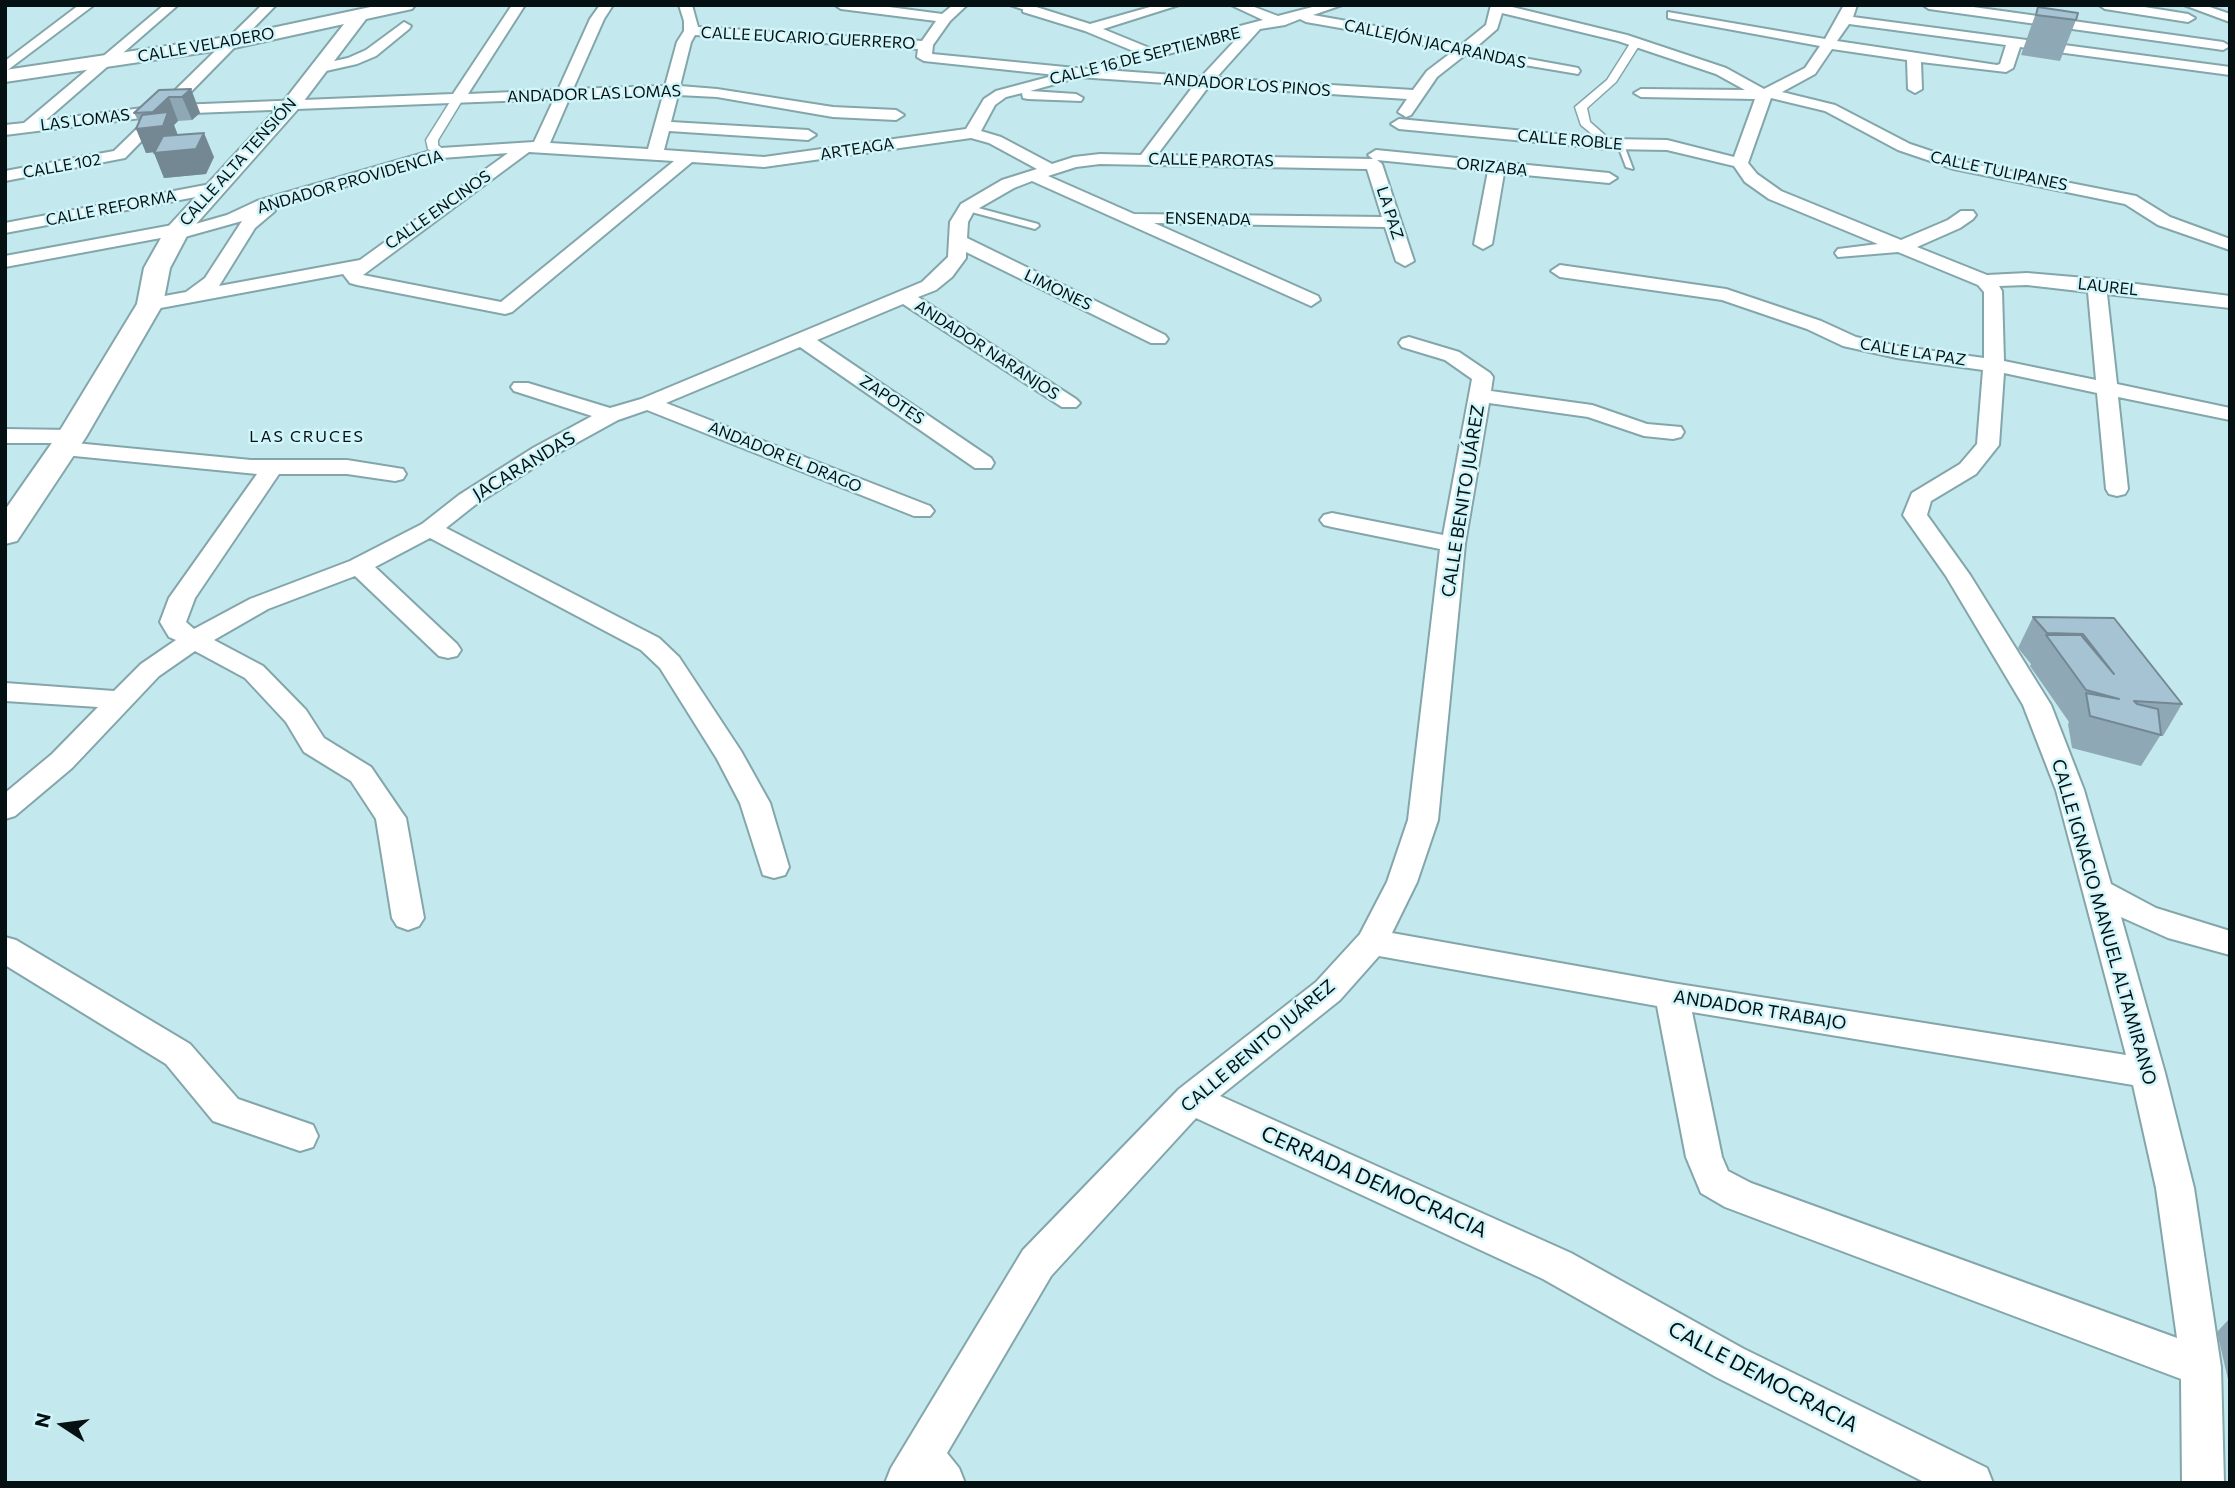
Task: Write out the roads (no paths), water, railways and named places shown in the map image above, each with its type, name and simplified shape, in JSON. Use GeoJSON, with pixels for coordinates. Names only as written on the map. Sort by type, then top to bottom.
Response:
{"type":"FeatureCollection","features":[{"type":"Feature","properties":{"kind":"main road","name":"CALLE VELADERO"},"geometry":{"type":"LineString","coordinates":[[5,76],[102,64],[234,41],[364,10],[401,6]]}},
{"type":"Feature","properties":{"kind":"main road","name":"CALLE ALTA TENSIÓN"},"geometry":{"type":"LineString","coordinates":[[5,534],[13,512],[68,443],[150,304],[157,268],[176,232],[290,106],[364,10]]}},
{"type":"Feature","properties":{"kind":"street"},"geometry":{"type":"LineString","coordinates":[[5,68],[88,5]]}},
{"type":"Feature","properties":{"kind":"street"},"geometry":{"type":"LineString","coordinates":[[30,126],[172,5]]}},
{"type":"Feature","properties":{"kind":"street"},"geometry":{"type":"LineString","coordinates":[[166,110],[270,5]]}},
{"type":"Feature","properties":{"kind":"street"},"geometry":{"type":"LineString","coordinates":[[441,153],[432,146],[432,140],[519,5]]}},
{"type":"Feature","properties":{"kind":"street"},"geometry":{"type":"LineString","coordinates":[[533,147],[564,93],[597,19],[607,5]]}},
{"type":"Feature","properties":{"kind":"street"},"geometry":{"type":"LineString","coordinates":[[655,155],[684,42],[691,32],[691,22],[685,5]]}},
{"type":"Feature","properties":{"kind":"street"},"geometry":{"type":"LineString","coordinates":[[841,5],[945,18]]}},
{"type":"Feature","properties":{"kind":"street"},"geometry":{"type":"LineString","coordinates":[[926,46],[945,18],[961,5]]}},
{"type":"Feature","properties":{"kind":"street"},"geometry":{"type":"LineString","coordinates":[[1028,9],[1044,5]]}},
{"type":"Feature","properties":{"kind":"street"},"geometry":{"type":"LineString","coordinates":[[1045,32],[1084,27],[1172,5]]}},
{"type":"Feature","properties":{"kind":"street"},"geometry":{"type":"LineString","coordinates":[[1237,5],[1280,22]]}},
{"type":"Feature","properties":{"kind":"street","name":"CALLE 16 DE SEPTIEMBRE"},"geometry":{"type":"LineString","coordinates":[[1001,93],[1280,22],[1336,5]]}},
{"type":"Feature","properties":{"kind":"street"},"geometry":{"type":"LineString","coordinates":[[1929,5],[2223,46]]}},
{"type":"Feature","properties":{"kind":"street"},"geometry":{"type":"LineString","coordinates":[[2105,5],[2189,11],[2230,18]]}},
{"type":"Feature","properties":{"kind":"street"},"geometry":{"type":"LineString","coordinates":[[1385,144],[1432,74],[1492,26],[1497,7]]}},
{"type":"Feature","properties":{"kind":"street","name":"CALLE TULIPANES"},"geometry":{"type":"LineString","coordinates":[[1497,7],[1622,38],[1721,71],[1767,94],[1830,108],[1904,147],[1959,166],[2130,200],[2164,221],[2230,245]]}},
{"type":"Feature","properties":{"kind":"street"},"geometry":{"type":"LineString","coordinates":[[1028,9],[1084,27],[1152,54]]}},
{"type":"Feature","properties":{"kind":"street"},"geometry":{"type":"LineString","coordinates":[[1641,93],[1767,94],[1810,71],[1848,13],[2014,43],[2230,71]]}},
{"type":"Feature","properties":{"kind":"street"},"geometry":{"type":"LineString","coordinates":[[1673,15],[1830,44],[2004,70],[2014,43]]}},
{"type":"Feature","properties":{"kind":"street","name":"CALLEJÓN JACARANDAS"},"geometry":{"type":"LineString","coordinates":[[1296,17],[1386,32],[1464,51],[1573,71]]}},
{"type":"Feature","properties":{"kind":"street"},"geometry":{"type":"LineString","coordinates":[[317,69],[352,61],[371,53],[404,26]]}},
{"type":"Feature","properties":{"kind":"street"},"geometry":{"type":"LineString","coordinates":[[1147,158],[1204,82],[1254,28]]}},
{"type":"Feature","properties":{"kind":"street","name":"CALLE EUCARIO GUERRERO"},"geometry":{"type":"LineString","coordinates":[[691,32],[926,46]]}},
{"type":"Feature","properties":{"kind":"street"},"geometry":{"type":"LineString","coordinates":[[1614,145],[1585,122],[1581,107],[1611,82],[1635,44]]}},
{"type":"Feature","properties":{"kind":"street","name":"ANDADOR LOS PINOS"},"geometry":{"type":"LineString","coordinates":[[926,46],[924,57],[929,59],[1079,73],[1416,95]]}},
{"type":"Feature","properties":{"kind":"street"},"geometry":{"type":"LineString","coordinates":[[1013,55],[1117,62]]}},
{"type":"Feature","properties":{"kind":"street"},"geometry":{"type":"LineString","coordinates":[[1914,57],[1915,89]]}},
{"type":"Feature","properties":{"kind":"street","name":"ANDADOR LAS LOMAS"},"geometry":{"type":"LineString","coordinates":[[290,106],[672,90],[717,93],[833,112],[896,115]]}},
{"type":"Feature","properties":{"kind":"street"},"geometry":{"type":"LineString","coordinates":[[972,133],[989,102],[1001,93],[1076,98]]}},
{"type":"Feature","properties":{"kind":"street"},"geometry":{"type":"LineString","coordinates":[[1767,94],[1740,163],[1751,178],[1775,195],[1985,281]]}},
{"type":"Feature","properties":{"kind":"street","name":"LAS LOMAS"},"geometry":{"type":"LineString","coordinates":[[5,130],[166,110],[290,106]]}},
{"type":"Feature","properties":{"kind":"street","name":"CALLE 102"},"geometry":{"type":"LineString","coordinates":[[5,176],[119,155],[166,110]]}},
{"type":"Feature","properties":{"kind":"street"},"geometry":{"type":"LineString","coordinates":[[790,159],[808,135],[833,112]]}},
{"type":"Feature","properties":{"kind":"street"},"geometry":{"type":"LineString","coordinates":[[663,126],[808,135]]}},
{"type":"Feature","properties":{"kind":"street","name":"ARTEAGA"},"geometry":{"type":"LineString","coordinates":[[655,155],[742,162],[790,159],[972,133],[995,140],[1040,172]]}},
{"type":"Feature","properties":{"kind":"street","name":"CALLE ROBLE"},"geometry":{"type":"LineString","coordinates":[[1385,144],[1667,145],[1740,163]]}},
{"type":"Feature","properties":{"kind":"street","name":"CALLE PAROTAS"},"geometry":{"type":"LineString","coordinates":[[1040,172],[1074,162],[1100,159],[1385,144]]}},
{"type":"Feature","properties":{"kind":"street","name":"ORIZABA"},"geometry":{"type":"LineString","coordinates":[[1385,144],[1497,168],[1609,178]]}},
{"type":"Feature","properties":{"kind":"street","name":"LA PAZ"},"geometry":{"type":"LineString","coordinates":[[1385,144],[1394,222],[1405,261]]}},
{"type":"Feature","properties":{"kind":"street","name":"ANDADOR PROVIDENCIA"},"geometry":{"type":"LineString","coordinates":[[5,262],[176,232],[233,219],[282,200],[441,153],[533,147],[655,155]]}},
{"type":"Feature","properties":{"kind":"street","name":"CALLE ENCINOS"},"geometry":{"type":"LineString","coordinates":[[356,269],[533,147]]}},
{"type":"Feature","properties":{"kind":"street"},"geometry":{"type":"LineString","coordinates":[[150,304],[356,269],[357,279],[505,308],[688,157]]}},
{"type":"Feature","properties":{"kind":"street"},"geometry":{"type":"LineString","coordinates":[[1483,244],[1497,168]]}},
{"type":"Feature","properties":{"kind":"street"},"geometry":{"type":"LineString","coordinates":[[967,208],[985,195],[1040,172]]}},
{"type":"Feature","properties":{"kind":"street","name":"ENSENADA"},"geometry":{"type":"LineString","coordinates":[[1040,172],[1127,218],[1394,222]]}},
{"type":"Feature","properties":{"kind":"street","name":"CALLE REFORMA"},"geometry":{"type":"LineString","coordinates":[[5,228],[216,188]]}},
{"type":"Feature","properties":{"kind":"street"},"geometry":{"type":"LineString","coordinates":[[191,297],[212,282],[248,225],[282,200]]}},
{"type":"Feature","properties":{"kind":"street","name":"JACARANDAS"},"geometry":{"type":"LineString","coordinates":[[5,809],[62,761],[150,670],[194,640],[259,604],[359,566],[430,529],[488,486],[610,415],[648,403],[929,286],[945,273],[957,258],[959,222],[967,208]]}},
{"type":"Feature","properties":{"kind":"street"},"geometry":{"type":"LineString","coordinates":[[1844,253],[1903,246],[1954,224],[1967,215]]}},
{"type":"Feature","properties":{"kind":"street"},"geometry":{"type":"LineString","coordinates":[[1127,218],[1311,300]]}},
{"type":"Feature","properties":{"kind":"street","name":"LIMONES"},"geometry":{"type":"LineString","coordinates":[[959,241],[1158,339]]}},
{"type":"Feature","properties":{"kind":"street","name":"CALLE LA PAZ"},"geometry":{"type":"LineString","coordinates":[[1560,271],[1726,295],[1814,325],[1850,342],[1897,352],[1994,365],[2230,414]]}},
{"type":"Feature","properties":{"kind":"street","name":"LAUREL"},"geometry":{"type":"LineString","coordinates":[[1985,281],[2027,279],[2230,302]]}},
{"type":"Feature","properties":{"kind":"street","name":"CALLE IGNACIO MANUEL ALTAMIRANO"},"geometry":{"type":"LineString","coordinates":[[1985,281],[1993,291],[1994,365],[1988,445],[1968,469],[1920,498],[1915,515],[1958,575],[2037,705],[2070,790],[2148,1073],[2175,1188],[2201,1367],[2203,1483]]}},
{"type":"Feature","properties":{"kind":"street"},"geometry":{"type":"LineString","coordinates":[[2097,285],[2117,489]]}},
{"type":"Feature","properties":{"kind":"street","name":"ANDADOR NARANJOS"},"geometry":{"type":"LineString","coordinates":[[905,297],[1069,403]]}},
{"type":"Feature","properties":{"kind":"street","name":"ZAPOTES"},"geometry":{"type":"LineString","coordinates":[[800,338],[984,463]]}},
{"type":"Feature","properties":{"kind":"street","name":"CALLE BENITO JUÁREZ"},"geometry":{"type":"LineString","coordinates":[[924,1474],[1037,1264],[1191,1099],[1328,991],[1372,942],[1402,882],[1423,821],[1453,544],[1483,377],[1475,369],[1452,356],[1409,342]]}},
{"type":"Feature","properties":{"kind":"street"},"geometry":{"type":"LineString","coordinates":[[521,387],[610,415]]}},
{"type":"Feature","properties":{"kind":"street"},"geometry":{"type":"LineString","coordinates":[[1480,396],[1592,411],[1644,430],[1673,432]]}},
{"type":"Feature","properties":{"kind":"street","name":"ANDADOR EL DRAGO"},"geometry":{"type":"LineString","coordinates":[[648,403],[922,511]]}},
{"type":"Feature","properties":{"kind":"street"},"geometry":{"type":"LineString","coordinates":[[5,436],[272,468],[347,467],[395,474]]}},
{"type":"Feature","properties":{"kind":"street"},"geometry":{"type":"LineString","coordinates":[[272,468],[182,597],[173,622],[178,631],[254,671],[296,716],[314,746],[361,774],[391,818],[408,918]]}},
{"type":"Feature","properties":{"kind":"street"},"geometry":{"type":"LineString","coordinates":[[1332,520],[1453,544]]}},
{"type":"Feature","properties":{"kind":"street"},"geometry":{"type":"LineString","coordinates":[[430,529],[650,644],[670,663],[731,758],[755,803],[774,867]]}},
{"type":"Feature","properties":{"kind":"street"},"geometry":{"type":"LineString","coordinates":[[359,566],[448,650]]}},
{"type":"Feature","properties":{"kind":"street"},"geometry":{"type":"LineString","coordinates":[[5,692],[119,700]]}},
{"type":"Feature","properties":{"kind":"street"},"geometry":{"type":"LineString","coordinates":[[2098,891],[2145,916],[2230,943]]}},
{"type":"Feature","properties":{"kind":"street","name":"ANDADOR TRABAJO"},"geometry":{"type":"LineString","coordinates":[[1372,942],[1672,996],[2148,1073]]}},
{"type":"Feature","properties":{"kind":"street"},"geometry":{"type":"LineString","coordinates":[[5,949],[178,1054],[226,1110],[300,1136]]}},
{"type":"Feature","properties":{"kind":"street"},"geometry":{"type":"LineString","coordinates":[[1672,996],[1704,1157],[1714,1182],[1738,1195],[2201,1367]]}},
{"type":"Feature","properties":{"kind":"street","name":"CERRADA DEMOCRACIA"},"geometry":{"type":"LineString","coordinates":[[1191,1099],[1557,1266]]}},
{"type":"Feature","properties":{"kind":"street","name":"CALLE DEMOCRACIA"},"geometry":{"type":"LineString","coordinates":[[1557,1266],[1730,1363],[1972,1483]]}},
{"type":"Feature","properties":{"kind":"lane"},"geometry":{"type":"LineString","coordinates":[[1013,5],[1028,9]]}},
{"type":"Feature","properties":{"kind":"lane"},"geometry":{"type":"LineString","coordinates":[[1614,145],[1630,167]]}},
{"type":"Feature","properties":{"kind":"lane"},"geometry":{"type":"LineString","coordinates":[[967,208],[1035,226]]}},
{"type":"Feature","properties":{"kind":"district","name":"LAS CRUCES"},"geometry":{"type":"Point","coordinates":[307,437]}}]}
